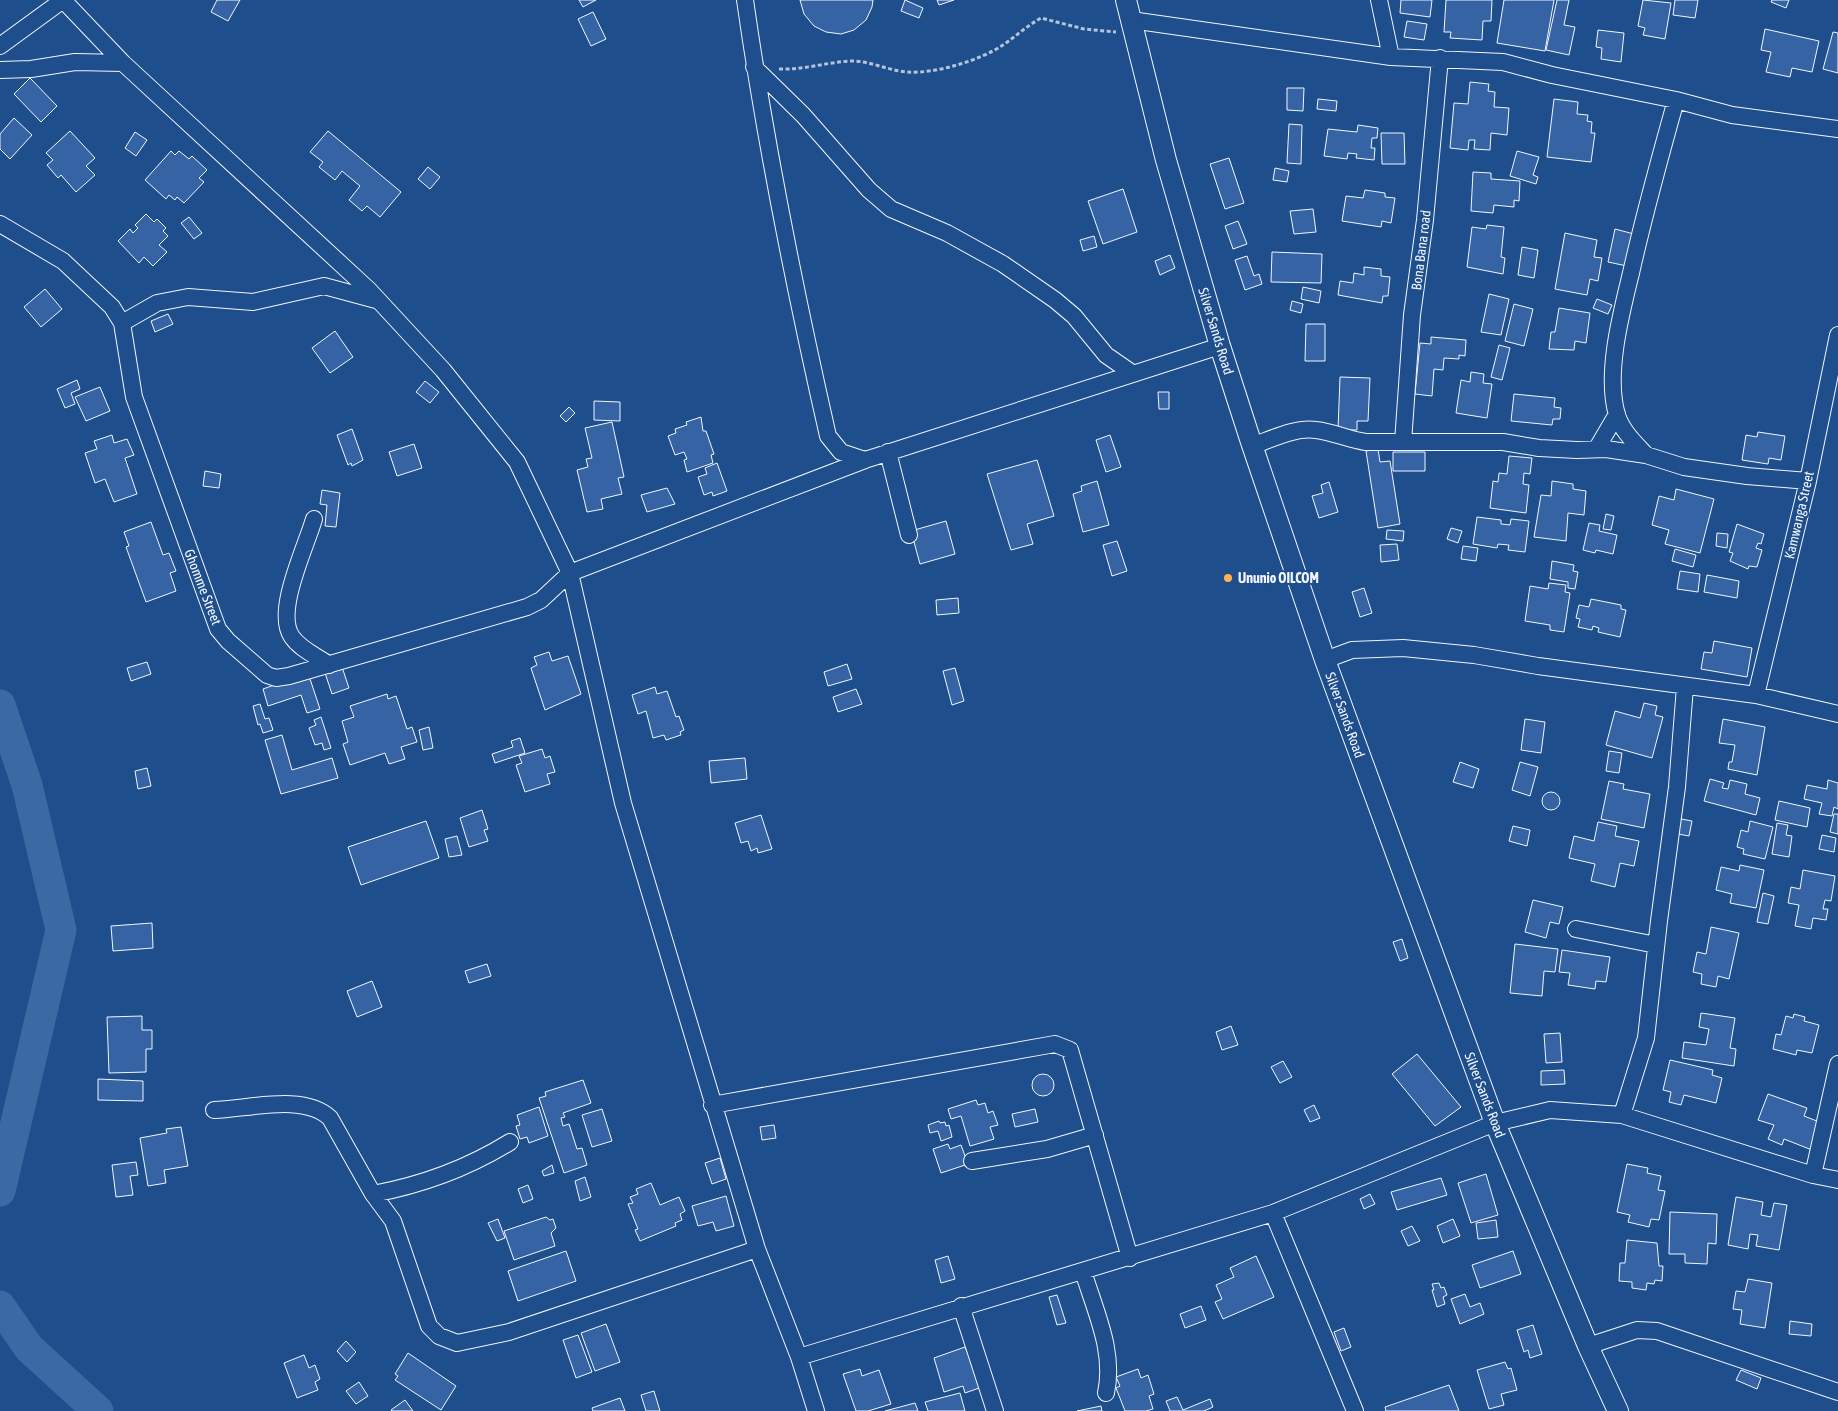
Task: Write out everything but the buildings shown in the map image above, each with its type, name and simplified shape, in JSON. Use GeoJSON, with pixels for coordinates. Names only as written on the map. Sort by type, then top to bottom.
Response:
{"type":"FeatureCollection","features":[{"type":"Feature","properties":{"kind":"street"},"geometry":{"type":"LineString","coordinates":[[0,46],[63,0],[123,63],[200,132],[378,301],[443,370],[517,462],[570,573],[623,803],[712,1105],[757,1249],[799,1357],[816,1411]]}},
{"type":"Feature","properties":{"kind":"street"},"geometry":{"type":"LineString","coordinates":[[745,0],[754,64],[792,275],[828,436],[841,452],[865,460]]}},
{"type":"Feature","properties":{"kind":"street","name":"Silver Sands Road"},"geometry":{"type":"LineString","coordinates":[[1126,0],[1166,160],[1220,346],[1325,660],[1495,1123],[1588,1346],[1618,1411]]}},
{"type":"Feature","properties":{"kind":"street"},"geometry":{"type":"LineString","coordinates":[[1379,0],[1390,57]]}},
{"type":"Feature","properties":{"kind":"street"},"geometry":{"type":"LineString","coordinates":[[1132,26],[1390,57],[1504,62],[1552,75],[1676,100],[1732,115],[1838,129]]}},
{"type":"Feature","properties":{"kind":"street","name":"Bona Bana road"},"geometry":{"type":"LineString","coordinates":[[1403,442],[1412,314],[1425,220],[1440,58]]}},
{"type":"Feature","properties":{"kind":"street"},"geometry":{"type":"LineString","coordinates":[[0,70],[31,69],[75,62],[123,63]]}},
{"type":"Feature","properties":{"kind":"street"},"geometry":{"type":"LineString","coordinates":[[754,64],[803,114],[869,190],[892,209],[947,233],[1002,264],[1055,300],[1074,316],[1106,355],[1132,373]]}},
{"type":"Feature","properties":{"kind":"street"},"geometry":{"type":"LineString","coordinates":[[1646,455],[1624,430],[1617,414],[1612,389],[1618,328],[1651,189],[1676,100]]}},
{"type":"Feature","properties":{"kind":"street","name":"Ghomme Street"},"geometry":{"type":"LineString","coordinates":[[0,224],[44,248],[69,266],[112,307],[122,323],[134,397],[218,629],[228,641],[267,675],[276,678],[289,676],[527,607],[541,600],[570,573]]}},
{"type":"Feature","properties":{"kind":"street"},"geometry":{"type":"LineString","coordinates":[[122,323],[157,303],[188,297],[253,302],[312,287],[324,286],[378,301]]}},
{"type":"Feature","properties":{"kind":"street","name":"Kamwanga Street"},"geometry":{"type":"LineString","coordinates":[[1756,695],[1808,481],[1838,335]]}},
{"type":"Feature","properties":{"kind":"street"},"geometry":{"type":"LineString","coordinates":[[570,573],[865,460],[1220,346]]}},
{"type":"Feature","properties":{"kind":"street"},"geometry":{"type":"LineString","coordinates":[[1597,448],[1617,414]]}},
{"type":"Feature","properties":{"kind":"street"},"geometry":{"type":"LineString","coordinates":[[1252,446],[1284,434],[1315,429],[1350,440],[1503,442],[1539,448],[1577,450],[1597,448],[1646,455],[1693,468],[1748,476],[1808,481]]}},
{"type":"Feature","properties":{"kind":"street"},"geometry":{"type":"LineString","coordinates":[[888,452],[909,535]]}},
{"type":"Feature","properties":{"kind":"street"},"geometry":{"type":"LineString","coordinates":[[314,519],[285,616],[288,629],[298,644],[329,664]]}},
{"type":"Feature","properties":{"kind":"street"},"geometry":{"type":"LineString","coordinates":[[1325,660],[1352,650],[1402,648],[1474,655],[1685,687],[1756,695],[1838,714]]}},
{"type":"Feature","properties":{"kind":"street"},"geometry":{"type":"LineString","coordinates":[[1622,1114],[1646,1038],[1656,944],[1678,787],[1685,687]]}},
{"type":"Feature","properties":{"kind":"street"},"geometry":{"type":"LineString","coordinates":[[1576,929],[1656,944]]}},
{"type":"Feature","properties":{"kind":"street"},"geometry":{"type":"LineString","coordinates":[[712,1105],[1055,1044],[1070,1050],[1130,1258]]}},
{"type":"Feature","properties":{"kind":"street"},"geometry":{"type":"LineString","coordinates":[[1813,1175],[1838,1064]]}},
{"type":"Feature","properties":{"kind":"street"},"geometry":{"type":"LineString","coordinates":[[214,1110],[298,1103],[322,1111],[330,1118],[373,1194],[392,1221],[429,1326],[439,1336],[457,1343],[510,1332],[757,1249]]}},
{"type":"Feature","properties":{"kind":"street"},"geometry":{"type":"LineString","coordinates":[[799,1357],[961,1306],[1130,1258],[1273,1214],[1495,1123],[1550,1110],[1622,1114],[1813,1175],[1838,1180]]}},
{"type":"Feature","properties":{"kind":"street"},"geometry":{"type":"LineString","coordinates":[[972,1161],[1047,1149],[1096,1135]]}},
{"type":"Feature","properties":{"kind":"street"},"geometry":{"type":"LineString","coordinates":[[373,1194],[411,1185],[468,1166],[510,1142]]}},
{"type":"Feature","properties":{"kind":"street"},"geometry":{"type":"LineString","coordinates":[[1273,1214],[1355,1411]]}},
{"type":"Feature","properties":{"kind":"street"},"geometry":{"type":"LineString","coordinates":[[1083,1271],[1107,1348],[1109,1370],[1106,1394]]}},
{"type":"Feature","properties":{"kind":"street"},"geometry":{"type":"LineString","coordinates":[[961,1306],[995,1411]]}},
{"type":"Feature","properties":{"kind":"street"},"geometry":{"type":"LineString","coordinates":[[1588,1346],[1637,1330],[1657,1331],[1838,1392]]}},
{"type":"Feature","properties":{"kind":"path"},"geometry":{"type":"LineString","coordinates":[[754,64],[789,69],[853,61],[907,72],[924,72],[956,65],[983,55],[1002,46],[1040,18],[1084,29],[1132,26]]}},
{"type":"Feature","properties":{"kind":"waterway"},"geometry":{"type":"LineString","coordinates":[[0,705],[27,785],[61,930],[0,1191]]}},
{"type":"Feature","properties":{"kind":"waterway"},"geometry":{"type":"LineString","coordinates":[[0,1306],[29,1348],[98,1411]]}},
{"type":"Feature","properties":{"kind":"place","name":"Ununio OILCOM"},"geometry":{"type":"Point","coordinates":[1228,578]}}]}
